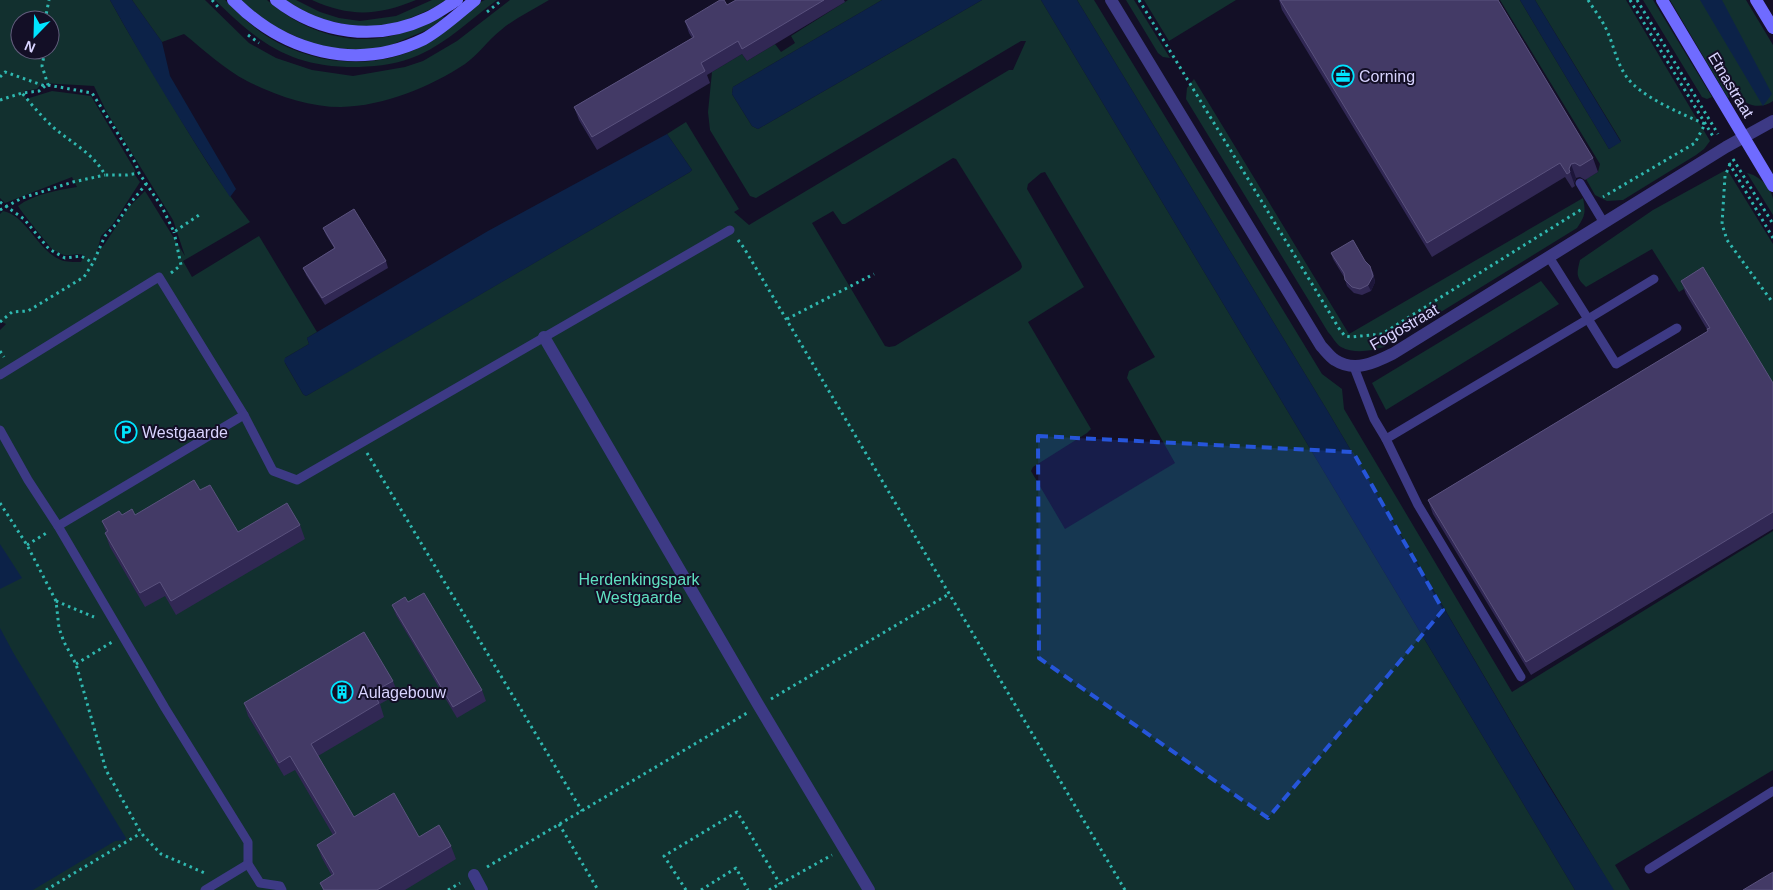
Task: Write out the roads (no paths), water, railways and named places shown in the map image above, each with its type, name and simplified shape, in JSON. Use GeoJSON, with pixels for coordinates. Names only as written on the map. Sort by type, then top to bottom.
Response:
{"type":"FeatureCollection","features":[{"type":"Feature","properties":{"kind":"main road"},"geometry":{"type":"LineString","coordinates":[[233,0],[271,32],[317,51],[346,56],[366,55],[392,50],[413,43],[435,32],[475,0]]}},
{"type":"Feature","properties":{"kind":"main road"},"geometry":{"type":"LineString","coordinates":[[276,0],[294,13],[317,24],[354,32],[375,32],[401,27],[427,18],[457,0]]}},
{"type":"Feature","properties":{"kind":"main road","name":"Etnastraat"},"geometry":{"type":"LineString","coordinates":[[1662,0],[1773,186]]}},
{"type":"Feature","properties":{"kind":"main road"},"geometry":{"type":"LineString","coordinates":[[1756,0],[1773,28]]}},
{"type":"Feature","properties":{"kind":"street"},"geometry":{"type":"LineString","coordinates":[[1111,0],[1321,346],[1335,360],[1354,367]]}},
{"type":"Feature","properties":{"kind":"street","name":"Fogostraat"},"geometry":{"type":"LineString","coordinates":[[1354,367],[1373,364],[1394,353],[1723,149],[1773,121]]}},
{"type":"Feature","properties":{"kind":"street"},"geometry":{"type":"LineString","coordinates":[[544,337],[754,698],[869,890]]}},
{"type":"Feature","properties":{"kind":"street"},"geometry":{"type":"LineString","coordinates":[[474,875],[482,890]]}},
{"type":"Feature","properties":{"kind":"lane"},"geometry":{"type":"LineString","coordinates":[[1580,183],[1604,223]]}},
{"type":"Feature","properties":{"kind":"lane"},"geometry":{"type":"LineString","coordinates":[[0,375],[159,276],[244,414],[273,470],[297,480],[730,230]]}},
{"type":"Feature","properties":{"kind":"lane"},"geometry":{"type":"LineString","coordinates":[[1548,257],[1616,364],[1677,328]]}},
{"type":"Feature","properties":{"kind":"lane"},"geometry":{"type":"LineString","coordinates":[[1386,438],[1654,279]]}},
{"type":"Feature","properties":{"kind":"lane"},"geometry":{"type":"LineString","coordinates":[[1354,367],[1374,419],[1386,438],[1418,505],[1521,677]]}},
{"type":"Feature","properties":{"kind":"lane"},"geometry":{"type":"LineString","coordinates":[[58,526],[244,414]]}},
{"type":"Feature","properties":{"kind":"lane"},"geometry":{"type":"LineString","coordinates":[[0,430],[165,708],[248,842],[248,864],[259,887],[280,886],[282,890]]}},
{"type":"Feature","properties":{"kind":"lane"},"geometry":{"type":"LineString","coordinates":[[1649,869],[1773,791]]}},
{"type":"Feature","properties":{"kind":"lane"},"geometry":{"type":"LineString","coordinates":[[205,890],[248,864]]}},
{"type":"Feature","properties":{"kind":"water"},"geometry":{"type":"Polygon","coordinates":[[[110,0],[132,0],[162,42],[170,76],[236,189],[230,197],[168,100],[110,0]]]}},
{"type":"Feature","properties":{"kind":"water"},"geometry":{"type":"Polygon","coordinates":[[[882,0],[982,0],[758,129],[752,126],[732,94],[733,87],[882,0]]]}},
{"type":"Feature","properties":{"kind":"water"},"geometry":{"type":"Polygon","coordinates":[[[1041,0],[1077,0],[1327,410],[1547,783],[1614,890],[1575,890],[1041,0]]]}},
{"type":"Feature","properties":{"kind":"water"},"geometry":{"type":"Polygon","coordinates":[[[1520,0],[1535,0],[1621,142],[1609,149],[1520,0]]]}},
{"type":"Feature","properties":{"kind":"water"},"geometry":{"type":"Polygon","coordinates":[[[1700,0],[1722,0],[1772,94],[1763,106],[1700,0]]]}},
{"type":"Feature","properties":{"kind":"water"},"geometry":{"type":"Polygon","coordinates":[[[667,134],[692,170],[690,172],[343,375],[306,396],[303,394],[284,361],[285,358],[309,344],[307,338],[488,231],[667,134]]]}},
{"type":"Feature","properties":{"kind":"water"},"geometry":{"type":"Polygon","coordinates":[[[0,544],[22,578],[0,589],[0,544]]]}},
{"type":"Feature","properties":{"kind":"water"},"geometry":{"type":"Polygon","coordinates":[[[0,628],[126,838],[125,840],[115,841],[33,890],[0,890],[0,628]]]}},
{"type":"Feature","properties":{"kind":"place","name":"Corning"},"geometry":{"type":"Point","coordinates":[1343,76]}},
{"type":"Feature","properties":{"kind":"place","name":"Westgaarde"},"geometry":{"type":"Point","coordinates":[126,432]}},
{"type":"Feature","properties":{"kind":"place","name":"Aulagebouw"},"geometry":{"type":"Point","coordinates":[342,692]}},
{"type":"Feature","properties":{"kind":"park label","name":"Herdenkingspark Westgaarde"},"geometry":{"type":"Point","coordinates":[639,588]}}]}
